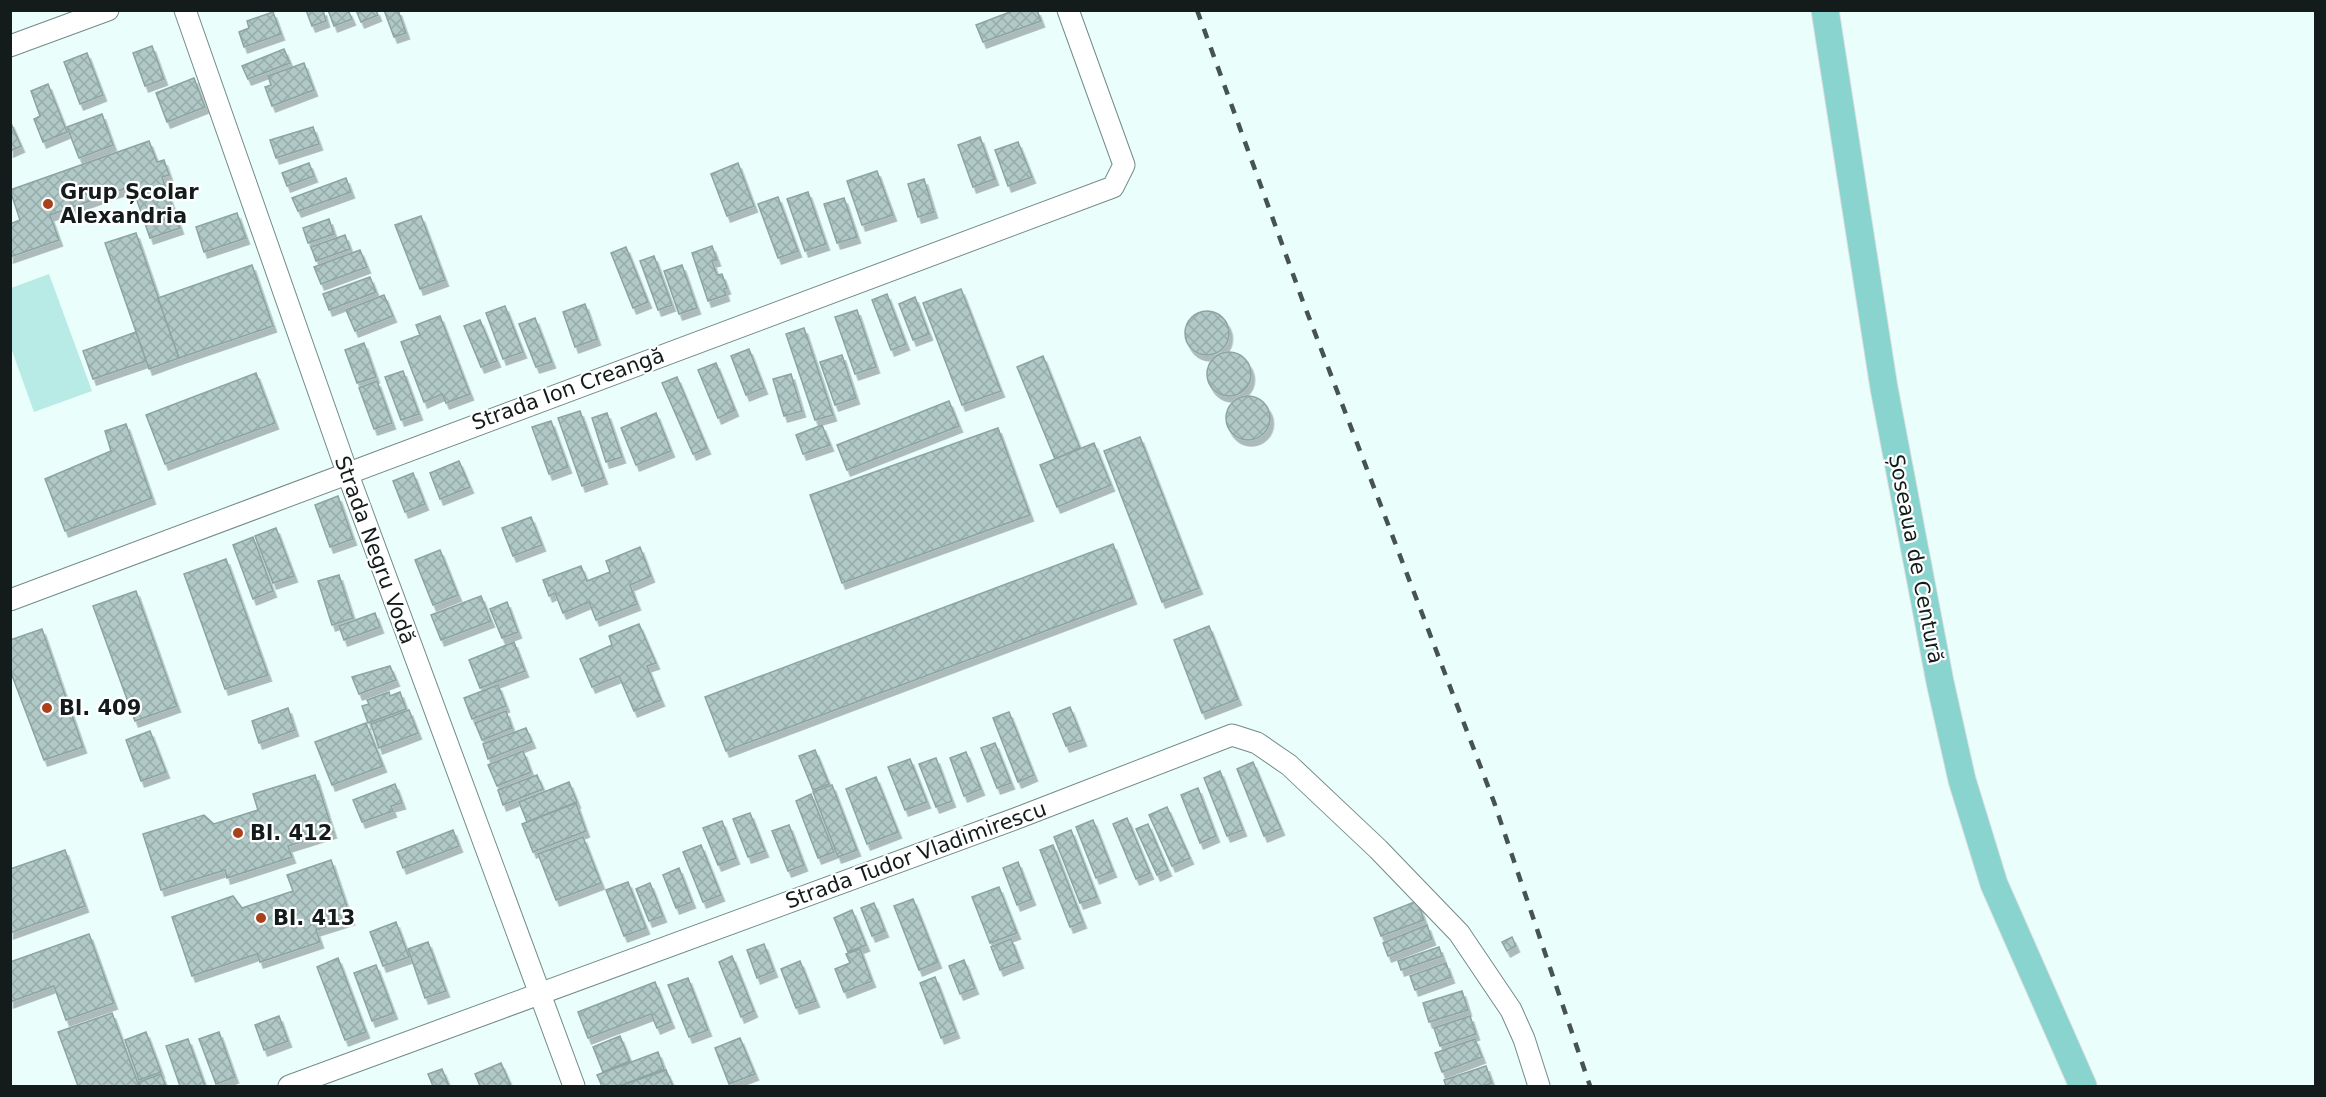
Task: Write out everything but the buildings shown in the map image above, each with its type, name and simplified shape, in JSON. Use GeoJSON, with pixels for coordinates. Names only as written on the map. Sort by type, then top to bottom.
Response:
{"type":"FeatureCollection","features":[{"type":"Feature","properties":{"kind":"main road","name":"Șoseaua de Centură"},"geometry":{"type":"LineString","coordinates":[[1825,10],[1884,388],[1940,682],[1962,780],[1994,884],[2083,1086]]}},
{"type":"Feature","properties":{"kind":"street"},"geometry":{"type":"LineString","coordinates":[[10,46],[108,10]]}},
{"type":"Feature","properties":{"kind":"street","name":"Strada Negru Vodă"},"geometry":{"type":"LineString","coordinates":[[185,10],[347,472],[574,1086]]}},
{"type":"Feature","properties":{"kind":"street","name":"Strada Ion Creangă"},"geometry":{"type":"LineString","coordinates":[[10,600],[1113,187],[1124,165],[1068,10]]}},
{"type":"Feature","properties":{"kind":"street","name":"Strada Tudor Vladimirescu"},"geometry":{"type":"LineString","coordinates":[[290,1086],[1020,817],[1232,735],[1257,743],[1288,765],[1378,849],[1459,933],[1475,953],[1511,1010],[1539,1086]]}},
{"type":"Feature","properties":{"kind":"shaded area"},"geometry":{"type":"Polygon","coordinates":[[[49,274],[92,391],[34,412],[11,348],[11,288],[49,274]]]}},
{"type":"Feature","properties":{"kind":"railway"},"geometry":{"type":"LineString","coordinates":[[1197,10],[1302,299],[1494,802],[1590,1086]]}},
{"type":"Feature","properties":{"kind":"place","name":"Grup Școlar Alexandria"},"geometry":{"type":"Point","coordinates":[48,204]}},
{"type":"Feature","properties":{"kind":"place","name":"Bl. 409"},"geometry":{"type":"Point","coordinates":[47,708]}},
{"type":"Feature","properties":{"kind":"place","name":"Bl. 412"},"geometry":{"type":"Point","coordinates":[238,833]}},
{"type":"Feature","properties":{"kind":"place","name":"Bl. 413"},"geometry":{"type":"Point","coordinates":[261,918]}}]}
